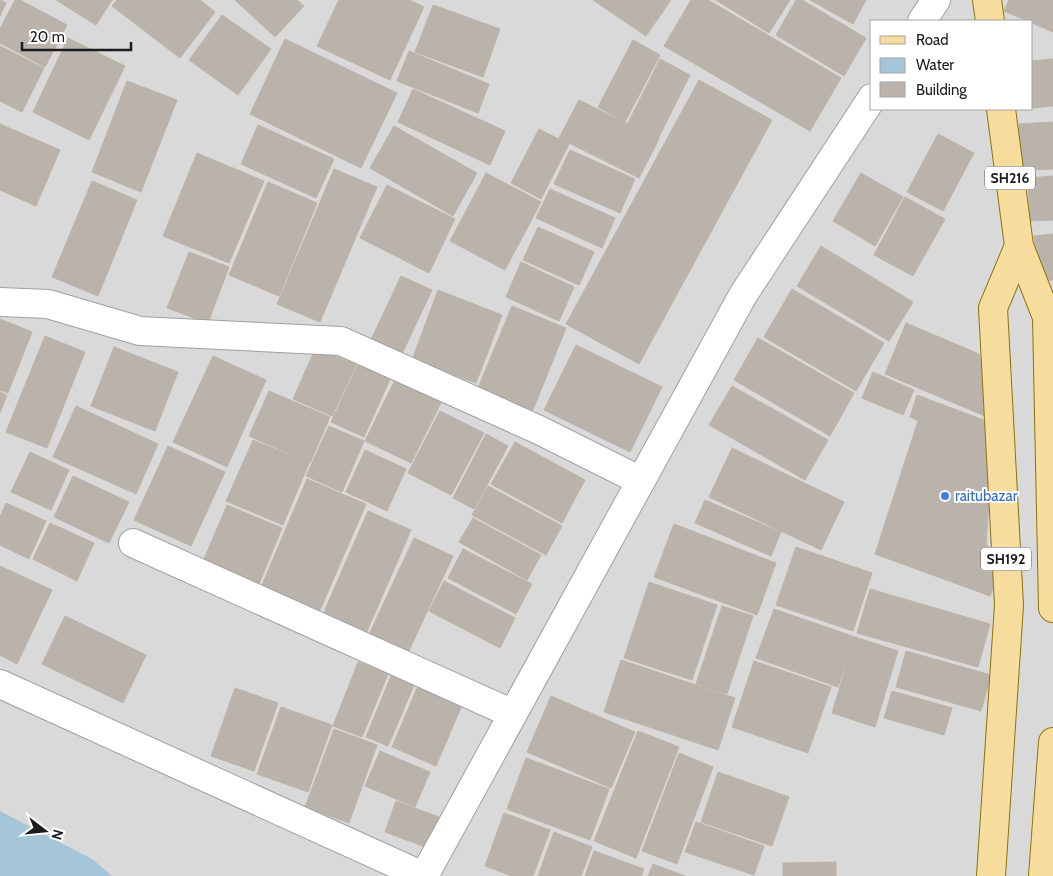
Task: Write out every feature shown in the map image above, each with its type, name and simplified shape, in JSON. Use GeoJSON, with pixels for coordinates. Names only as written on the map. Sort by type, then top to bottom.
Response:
{"type":"FeatureCollection","features":[{"type":"Feature","properties":{"kind":"main road"},"geometry":{"type":"LineString","coordinates":[[987,0],[990,20]]}},
{"type":"Feature","properties":{"kind":"main road","name":"SH216"},"geometry":{"type":"LineString","coordinates":[[1001,110],[1019,246],[1047,317],[1053,594]]}},
{"type":"Feature","properties":{"kind":"main road","name":"SH192"},"geometry":{"type":"LineString","coordinates":[[991,876],[1009,605],[993,308],[1019,246]]}},
{"type":"Feature","properties":{"kind":"main road"},"geometry":{"type":"LineString","coordinates":[[1043,876],[1053,742]]}},
{"type":"Feature","properties":{"kind":"street"},"geometry":{"type":"LineString","coordinates":[[923,20],[936,0]]}},
{"type":"Feature","properties":{"kind":"street"},"geometry":{"type":"LineString","coordinates":[[0,684],[424,876],[743,295],[870,101]]}},
{"type":"Feature","properties":{"kind":"street"},"geometry":{"type":"LineString","coordinates":[[0,302],[48,304],[140,331],[341,341],[539,430],[641,482]]}},
{"type":"Feature","properties":{"kind":"street"},"geometry":{"type":"LineString","coordinates":[[133,544],[514,714]]}},
{"type":"Feature","properties":{"kind":"shaded area"},"geometry":{"type":"Polygon","coordinates":[[[0,0],[1053,0],[1053,876],[0,876],[0,0]]]}},
{"type":"Feature","properties":{"kind":"water"},"geometry":{"type":"Polygon","coordinates":[[[0,811],[92,859],[112,876],[0,876],[0,811]]]}},
{"type":"Feature","properties":{"kind":"building"},"geometry":{"type":"Polygon","coordinates":[[[0,0],[6,3],[0,16],[0,0]]]}},
{"type":"Feature","properties":{"kind":"building"},"geometry":{"type":"Polygon","coordinates":[[[15,0],[20,0],[67,25],[45,67],[0,43],[0,29],[15,0]]]}},
{"type":"Feature","properties":{"kind":"building"},"geometry":{"type":"Polygon","coordinates":[[[56,0],[112,0],[96,25],[56,0]]]}},
{"type":"Feature","properties":{"kind":"building"},"geometry":{"type":"Polygon","coordinates":[[[117,0],[200,0],[215,12],[180,58],[112,6],[117,0]]]}},
{"type":"Feature","properties":{"kind":"building"},"geometry":{"type":"Polygon","coordinates":[[[235,0],[297,0],[304,6],[275,37],[235,0]]]}},
{"type":"Feature","properties":{"kind":"building"},"geometry":{"type":"Polygon","coordinates":[[[339,0],[409,0],[424,7],[390,80],[317,46],[339,0]]]}},
{"type":"Feature","properties":{"kind":"building"},"geometry":{"type":"Polygon","coordinates":[[[593,0],[671,0],[646,36],[593,0]]]}},
{"type":"Feature","properties":{"kind":"building"},"geometry":{"type":"Polygon","coordinates":[[[691,0],[708,0],[841,78],[810,131],[664,46],[691,0]]]}},
{"type":"Feature","properties":{"kind":"building"},"geometry":{"type":"Polygon","coordinates":[[[716,0],[790,0],[769,33],[716,0]]]}},
{"type":"Feature","properties":{"kind":"building"},"geometry":{"type":"Polygon","coordinates":[[[796,0],[802,0],[866,38],[844,76],[776,35],[796,0]]]}},
{"type":"Feature","properties":{"kind":"building"},"geometry":{"type":"Polygon","coordinates":[[[810,0],[866,0],[853,24],[810,0]]]}},
{"type":"Feature","properties":{"kind":"building"},"geometry":{"type":"Polygon","coordinates":[[[1009,0],[1053,0],[1053,32],[1033,23],[1033,20],[1025,20],[1004,11],[1009,0]]]}},
{"type":"Feature","properties":{"kind":"building"},"geometry":{"type":"Polygon","coordinates":[[[433,5],[500,29],[483,77],[415,52],[433,5]]]}},
{"type":"Feature","properties":{"kind":"building"},"geometry":{"type":"Polygon","coordinates":[[[222,15],[271,49],[238,95],[189,60],[222,15]]]}},
{"type":"Feature","properties":{"kind":"building"},"geometry":{"type":"Polygon","coordinates":[[[68,38],[125,66],[89,140],[33,112],[68,38]]]}},
{"type":"Feature","properties":{"kind":"building"},"geometry":{"type":"Polygon","coordinates":[[[285,39],[397,93],[361,168],[250,114],[285,39]]]}},
{"type":"Feature","properties":{"kind":"building"},"geometry":{"type":"Polygon","coordinates":[[[633,40],[660,55],[625,122],[598,107],[633,40]]]}},
{"type":"Feature","properties":{"kind":"building"},"geometry":{"type":"Polygon","coordinates":[[[0,46],[44,68],[22,112],[0,101],[0,46]]]}},
{"type":"Feature","properties":{"kind":"building"},"geometry":{"type":"Polygon","coordinates":[[[409,51],[489,84],[478,113],[397,81],[409,51]]]}},
{"type":"Feature","properties":{"kind":"building"},"geometry":{"type":"Polygon","coordinates":[[[660,59],[690,75],[658,139],[628,123],[660,59]]]}},
{"type":"Feature","properties":{"kind":"building"},"geometry":{"type":"Polygon","coordinates":[[[1053,59],[1053,106],[1033,108],[1033,61],[1053,59]]]}},
{"type":"Feature","properties":{"kind":"building"},"geometry":{"type":"Polygon","coordinates":[[[699,80],[772,120],[639,364],[566,324],[699,80]]]}},
{"type":"Feature","properties":{"kind":"building"},"geometry":{"type":"Polygon","coordinates":[[[127,81],[177,100],[141,192],[92,172],[127,81]]]}},
{"type":"Feature","properties":{"kind":"building"},"geometry":{"type":"Polygon","coordinates":[[[413,89],[505,131],[490,165],[398,122],[413,89]]]}},
{"type":"Feature","properties":{"kind":"building"},"geometry":{"type":"Polygon","coordinates":[[[579,100],[659,139],[639,178],[559,138],[579,100]]]}},
{"type":"Feature","properties":{"kind":"building"},"geometry":{"type":"Polygon","coordinates":[[[1053,122],[1053,169],[1021,170],[1019,124],[1053,122]]]}},
{"type":"Feature","properties":{"kind":"building"},"geometry":{"type":"Polygon","coordinates":[[[0,124],[60,150],[36,206],[0,190],[0,124]]]}},
{"type":"Feature","properties":{"kind":"building"},"geometry":{"type":"Polygon","coordinates":[[[258,125],[334,159],[316,198],[241,164],[258,125]]]}},
{"type":"Feature","properties":{"kind":"building"},"geometry":{"type":"Polygon","coordinates":[[[394,126],[477,173],[453,216],[370,168],[394,126]]]}},
{"type":"Feature","properties":{"kind":"building"},"geometry":{"type":"Polygon","coordinates":[[[539,129],[569,144],[541,199],[511,183],[539,129]]]}},
{"type":"Feature","properties":{"kind":"building"},"geometry":{"type":"Polygon","coordinates":[[[938,134],[974,153],[943,211],[907,192],[938,134]]]}},
{"type":"Feature","properties":{"kind":"building"},"geometry":{"type":"Polygon","coordinates":[[[570,150],[635,179],[620,213],[554,184],[570,150]]]}},
{"type":"Feature","properties":{"kind":"building"},"geometry":{"type":"Polygon","coordinates":[[[197,153],[264,181],[229,263],[163,236],[197,153]]]}},
{"type":"Feature","properties":{"kind":"building"},"geometry":{"type":"Polygon","coordinates":[[[334,169],[377,187],[320,322],[277,304],[334,169]]]}},
{"type":"Feature","properties":{"kind":"building"},"geometry":{"type":"Polygon","coordinates":[[[486,173],[541,202],[505,270],[450,241],[486,173]]]}},
{"type":"Feature","properties":{"kind":"building"},"geometry":{"type":"Polygon","coordinates":[[[861,173],[903,197],[875,246],[833,221],[861,173]]]}},
{"type":"Feature","properties":{"kind":"building"},"geometry":{"type":"Polygon","coordinates":[[[1053,176],[1053,220],[1030,221],[1028,178],[1053,176]]]}},
{"type":"Feature","properties":{"kind":"building"},"geometry":{"type":"Polygon","coordinates":[[[92,181],[137,200],[98,296],[52,277],[92,181]]]}},
{"type":"Feature","properties":{"kind":"building"},"geometry":{"type":"Polygon","coordinates":[[[268,182],[317,203],[279,296],[229,275],[268,182]]]}},
{"type":"Feature","properties":{"kind":"building"},"geometry":{"type":"Polygon","coordinates":[[[387,185],[455,219],[429,273],[360,238],[387,185]]]}},
{"type":"Feature","properties":{"kind":"building"},"geometry":{"type":"Polygon","coordinates":[[[550,189],[615,218],[602,248],[536,218],[550,189]]]}},
{"type":"Feature","properties":{"kind":"building"},"geometry":{"type":"Polygon","coordinates":[[[905,197],[945,219],[913,276],[874,255],[905,197]]]}},
{"type":"Feature","properties":{"kind":"building"},"geometry":{"type":"Polygon","coordinates":[[[538,227],[594,252],[579,285],[523,260],[538,227]]]}},
{"type":"Feature","properties":{"kind":"building"},"geometry":{"type":"Polygon","coordinates":[[[1053,234],[1053,280],[1038,281],[1034,236],[1053,234]]]}},
{"type":"Feature","properties":{"kind":"building"},"geometry":{"type":"Polygon","coordinates":[[[821,246],[913,302],[889,341],[797,286],[821,246]]]}},
{"type":"Feature","properties":{"kind":"building"},"geometry":{"type":"Polygon","coordinates":[[[189,252],[229,267],[208,323],[167,308],[189,252]]]}},
{"type":"Feature","properties":{"kind":"building"},"geometry":{"type":"Polygon","coordinates":[[[521,262],[574,287],[559,321],[506,297],[521,262]]]}},
{"type":"Feature","properties":{"kind":"building"},"geometry":{"type":"Polygon","coordinates":[[[401,276],[432,290],[400,358],[369,344],[401,276]]]}},
{"type":"Feature","properties":{"kind":"building"},"geometry":{"type":"Polygon","coordinates":[[[792,289],[884,343],[856,391],[764,337],[792,289]]]}},
{"type":"Feature","properties":{"kind":"building"},"geometry":{"type":"Polygon","coordinates":[[[438,290],[502,315],[476,383],[412,360],[438,290]]]}},
{"type":"Feature","properties":{"kind":"building"},"geometry":{"type":"Polygon","coordinates":[[[512,306],[566,328],[533,410],[478,388],[512,306]]]}},
{"type":"Feature","properties":{"kind":"building"},"geometry":{"type":"Polygon","coordinates":[[[0,319],[32,332],[8,393],[0,390],[0,319]]]}},
{"type":"Feature","properties":{"kind":"building"},"geometry":{"type":"Polygon","coordinates":[[[906,323],[979,354],[992,419],[885,374],[906,323]]]}},
{"type":"Feature","properties":{"kind":"building"},"geometry":{"type":"Polygon","coordinates":[[[45,336],[85,352],[47,448],[6,432],[45,336]]]}},
{"type":"Feature","properties":{"kind":"building"},"geometry":{"type":"Polygon","coordinates":[[[758,338],[854,393],[830,436],[734,380],[758,338]]]}},
{"type":"Feature","properties":{"kind":"building"},"geometry":{"type":"Polygon","coordinates":[[[576,345],[662,387],[630,452],[544,410],[576,345]]]}},
{"type":"Feature","properties":{"kind":"building"},"geometry":{"type":"Polygon","coordinates":[[[114,347],[178,372],[155,431],[91,406],[114,347]]]}},
{"type":"Feature","properties":{"kind":"building"},"geometry":{"type":"Polygon","coordinates":[[[316,347],[356,365],[332,416],[293,399],[316,347]]]}},
{"type":"Feature","properties":{"kind":"building"},"geometry":{"type":"Polygon","coordinates":[[[213,356],[266,380],[227,467],[173,442],[213,356]]]}},
{"type":"Feature","properties":{"kind":"building"},"geometry":{"type":"Polygon","coordinates":[[[358,364],[390,379],[364,437],[331,422],[358,364]]]}},
{"type":"Feature","properties":{"kind":"building"},"geometry":{"type":"Polygon","coordinates":[[[873,372],[914,390],[903,415],[862,398],[873,372]]]}},
{"type":"Feature","properties":{"kind":"building"},"geometry":{"type":"Polygon","coordinates":[[[395,380],[441,403],[411,463],[365,441],[395,380]]]}},
{"type":"Feature","properties":{"kind":"building"},"geometry":{"type":"Polygon","coordinates":[[[732,386],[828,440],[805,480],[709,425],[732,386]]]}},
{"type":"Feature","properties":{"kind":"building"},"geometry":{"type":"Polygon","coordinates":[[[269,391],[330,417],[310,463],[249,436],[269,391]]]}},
{"type":"Feature","properties":{"kind":"building"},"geometry":{"type":"Polygon","coordinates":[[[0,392],[7,395],[0,413],[0,392]]]}},
{"type":"Feature","properties":{"kind":"building"},"geometry":{"type":"Polygon","coordinates":[[[917,395],[994,424],[986,545],[1005,557],[990,596],[875,554],[918,421],[910,417],[917,395]]]}},
{"type":"Feature","properties":{"kind":"building"},"geometry":{"type":"Polygon","coordinates":[[[76,406],[158,444],[136,494],[53,457],[76,406]]]}},
{"type":"Feature","properties":{"kind":"building"},"geometry":{"type":"Polygon","coordinates":[[[440,411],[484,433],[451,495],[408,473],[440,411]]]}},
{"type":"Feature","properties":{"kind":"building"},"geometry":{"type":"Polygon","coordinates":[[[329,426],[364,441],[342,492],[306,476],[329,426]]]}},
{"type":"Feature","properties":{"kind":"building"},"geometry":{"type":"Polygon","coordinates":[[[486,434],[508,446],[474,509],[453,498],[486,434]]]}},
{"type":"Feature","properties":{"kind":"building"},"geometry":{"type":"Polygon","coordinates":[[[253,440],[309,463],[283,525],[226,501],[253,440]]]}},
{"type":"Feature","properties":{"kind":"building"},"geometry":{"type":"Polygon","coordinates":[[[515,442],[585,480],[562,523],[491,484],[515,442]]]}},
{"type":"Feature","properties":{"kind":"building"},"geometry":{"type":"Polygon","coordinates":[[[168,446],[225,472],[191,546],[134,520],[168,446]]]}},
{"type":"Feature","properties":{"kind":"building"},"geometry":{"type":"Polygon","coordinates":[[[732,448],[844,502],[821,550],[709,497],[732,448]]]}},
{"type":"Feature","properties":{"kind":"building"},"geometry":{"type":"Polygon","coordinates":[[[365,450],[406,469],[387,511],[346,492],[365,450]]]}},
{"type":"Feature","properties":{"kind":"building"},"geometry":{"type":"Polygon","coordinates":[[[30,452],[69,470],[51,510],[11,492],[30,452]]]}},
{"type":"Feature","properties":{"kind":"building"},"geometry":{"type":"Polygon","coordinates":[[[73,476],[129,502],[109,543],[54,517],[73,476]]]}},
{"type":"Feature","properties":{"kind":"building"},"geometry":{"type":"Polygon","coordinates":[[[307,479],[366,504],[317,617],[259,592],[307,479]]]}},
{"type":"Feature","properties":{"kind":"building"},"geometry":{"type":"Polygon","coordinates":[[[488,486],[562,526],[546,555],[472,515],[488,486]]]}},
{"type":"Feature","properties":{"kind":"building"},"geometry":{"type":"Polygon","coordinates":[[[705,500],[781,532],[771,556],[695,523],[705,500]]]}},
{"type":"Feature","properties":{"kind":"building"},"geometry":{"type":"Polygon","coordinates":[[[6,503],[46,521],[29,559],[0,545],[0,517],[6,503]]]}},
{"type":"Feature","properties":{"kind":"building"},"geometry":{"type":"Polygon","coordinates":[[[227,505],[282,528],[257,589],[201,566],[227,505]]]}},
{"type":"Feature","properties":{"kind":"building"},"geometry":{"type":"Polygon","coordinates":[[[368,511],[411,530],[364,638],[321,619],[368,511]]]}},
{"type":"Feature","properties":{"kind":"building"},"geometry":{"type":"Polygon","coordinates":[[[473,518],[541,555],[527,580],[459,542],[473,518]]]}},
{"type":"Feature","properties":{"kind":"building"},"geometry":{"type":"Polygon","coordinates":[[[50,523],[94,543],[77,581],[33,559],[50,523]]]}},
{"type":"Feature","properties":{"kind":"building"},"geometry":{"type":"Polygon","coordinates":[[[674,524],[776,563],[757,615],[654,577],[674,524]]]}},
{"type":"Feature","properties":{"kind":"building"},"geometry":{"type":"Polygon","coordinates":[[[414,538],[453,556],[406,657],[367,639],[414,538]]]}},
{"type":"Feature","properties":{"kind":"building"},"geometry":{"type":"Polygon","coordinates":[[[796,547],[872,573],[853,631],[776,605],[796,547]]]}},
{"type":"Feature","properties":{"kind":"building"},"geometry":{"type":"Polygon","coordinates":[[[463,549],[532,584],[516,614],[448,578],[463,549]]]}},
{"type":"Feature","properties":{"kind":"building"},"geometry":{"type":"Polygon","coordinates":[[[0,566],[52,590],[17,664],[0,655],[0,566]]]}},
{"type":"Feature","properties":{"kind":"building"},"geometry":{"type":"Polygon","coordinates":[[[444,581],[515,618],[500,648],[429,611],[444,581]]]}},
{"type":"Feature","properties":{"kind":"building"},"geometry":{"type":"Polygon","coordinates":[[[649,582],[717,605],[692,680],[624,658],[649,582]]]}},
{"type":"Feature","properties":{"kind":"building"},"geometry":{"type":"Polygon","coordinates":[[[870,589],[990,624],[978,667],[857,633],[870,589]]]}},
{"type":"Feature","properties":{"kind":"building"},"geometry":{"type":"Polygon","coordinates":[[[722,606],[753,616],[727,694],[696,684],[722,606]]]}},
{"type":"Feature","properties":{"kind":"building"},"geometry":{"type":"Polygon","coordinates":[[[774,609],[855,637],[838,687],[756,658],[774,609]]]}},
{"type":"Feature","properties":{"kind":"building"},"geometry":{"type":"Polygon","coordinates":[[[65,616],[146,655],[123,703],[42,664],[65,616]]]}},
{"type":"Feature","properties":{"kind":"building"},"geometry":{"type":"Polygon","coordinates":[[[855,637],[898,651],[875,727],[832,713],[855,637]]]}},
{"type":"Feature","properties":{"kind":"building"},"geometry":{"type":"Polygon","coordinates":[[[906,651],[991,675],[981,711],[896,687],[906,651]]]}},
{"type":"Feature","properties":{"kind":"building"},"geometry":{"type":"Polygon","coordinates":[[[621,660],[735,698],[718,750],[604,712],[621,660]]]}},
{"type":"Feature","properties":{"kind":"building"},"geometry":{"type":"Polygon","coordinates":[[[754,661],[831,687],[808,753],[732,727],[754,661]]]}},
{"type":"Feature","properties":{"kind":"building"},"geometry":{"type":"Polygon","coordinates":[[[358,662],[388,674],[362,737],[333,726],[358,662]]]}},
{"type":"Feature","properties":{"kind":"building"},"geometry":{"type":"Polygon","coordinates":[[[391,676],[414,685],[388,746],[366,737],[391,676]]]}},
{"type":"Feature","properties":{"kind":"building"},"geometry":{"type":"Polygon","coordinates":[[[418,686],[462,705],[436,766],[392,747],[418,686]]]}},
{"type":"Feature","properties":{"kind":"building"},"geometry":{"type":"Polygon","coordinates":[[[235,688],[278,703],[254,771],[211,756],[235,688]]]}},
{"type":"Feature","properties":{"kind":"building"},"geometry":{"type":"Polygon","coordinates":[[[892,691],[952,708],[944,735],[884,718],[892,691]]]}},
{"type":"Feature","properties":{"kind":"building"},"geometry":{"type":"Polygon","coordinates":[[[551,696],[635,732],[611,788],[527,752],[551,696]]]}},
{"type":"Feature","properties":{"kind":"building"},"geometry":{"type":"Polygon","coordinates":[[[281,707],[332,725],[308,792],[257,774],[281,707]]]}},
{"type":"Feature","properties":{"kind":"building"},"geometry":{"type":"Polygon","coordinates":[[[334,729],[377,745],[349,823],[305,807],[334,729]]]}},
{"type":"Feature","properties":{"kind":"building"},"geometry":{"type":"Polygon","coordinates":[[[638,731],[679,747],[636,858],[594,841],[638,731]]]}},
{"type":"Feature","properties":{"kind":"building"},"geometry":{"type":"Polygon","coordinates":[[[380,751],[430,772],[415,807],[365,786],[380,751]]]}},
{"type":"Feature","properties":{"kind":"building"},"geometry":{"type":"Polygon","coordinates":[[[679,753],[713,767],[677,864],[642,851],[679,753]]]}},
{"type":"Feature","properties":{"kind":"building"},"geometry":{"type":"Polygon","coordinates":[[[526,758],[609,789],[590,840],[507,809],[526,758]]]}},
{"type":"Feature","properties":{"kind":"building"},"geometry":{"type":"Polygon","coordinates":[[[718,772],[789,797],[772,846],[701,822],[718,772]]]}},
{"type":"Feature","properties":{"kind":"building"},"geometry":{"type":"Polygon","coordinates":[[[396,801],[439,817],[428,848],[385,832],[396,801]]]}},
{"type":"Feature","properties":{"kind":"building"},"geometry":{"type":"Polygon","coordinates":[[[504,813],[550,830],[533,876],[512,876],[485,866],[504,813]]]}},
{"type":"Feature","properties":{"kind":"building"},"geometry":{"type":"Polygon","coordinates":[[[696,822],[764,846],[754,875],[685,852],[696,822]]]}},
{"type":"Feature","properties":{"kind":"building"},"geometry":{"type":"Polygon","coordinates":[[[554,832],[592,847],[581,876],[538,876],[554,832]]]}},
{"type":"Feature","properties":{"kind":"building"},"geometry":{"type":"Polygon","coordinates":[[[594,851],[644,869],[641,876],[585,876],[594,851]]]}},
{"type":"Feature","properties":{"kind":"building"},"geometry":{"type":"Polygon","coordinates":[[[836,862],[836,876],[783,876],[783,863],[836,862]]]}},
{"type":"Feature","properties":{"kind":"building"},"geometry":{"type":"Polygon","coordinates":[[[653,864],[685,876],[648,876],[653,864]]]}},
{"type":"Feature","properties":{"kind":"place","name":"raitubazar"},"geometry":{"type":"Point","coordinates":[945,496]}}]}
